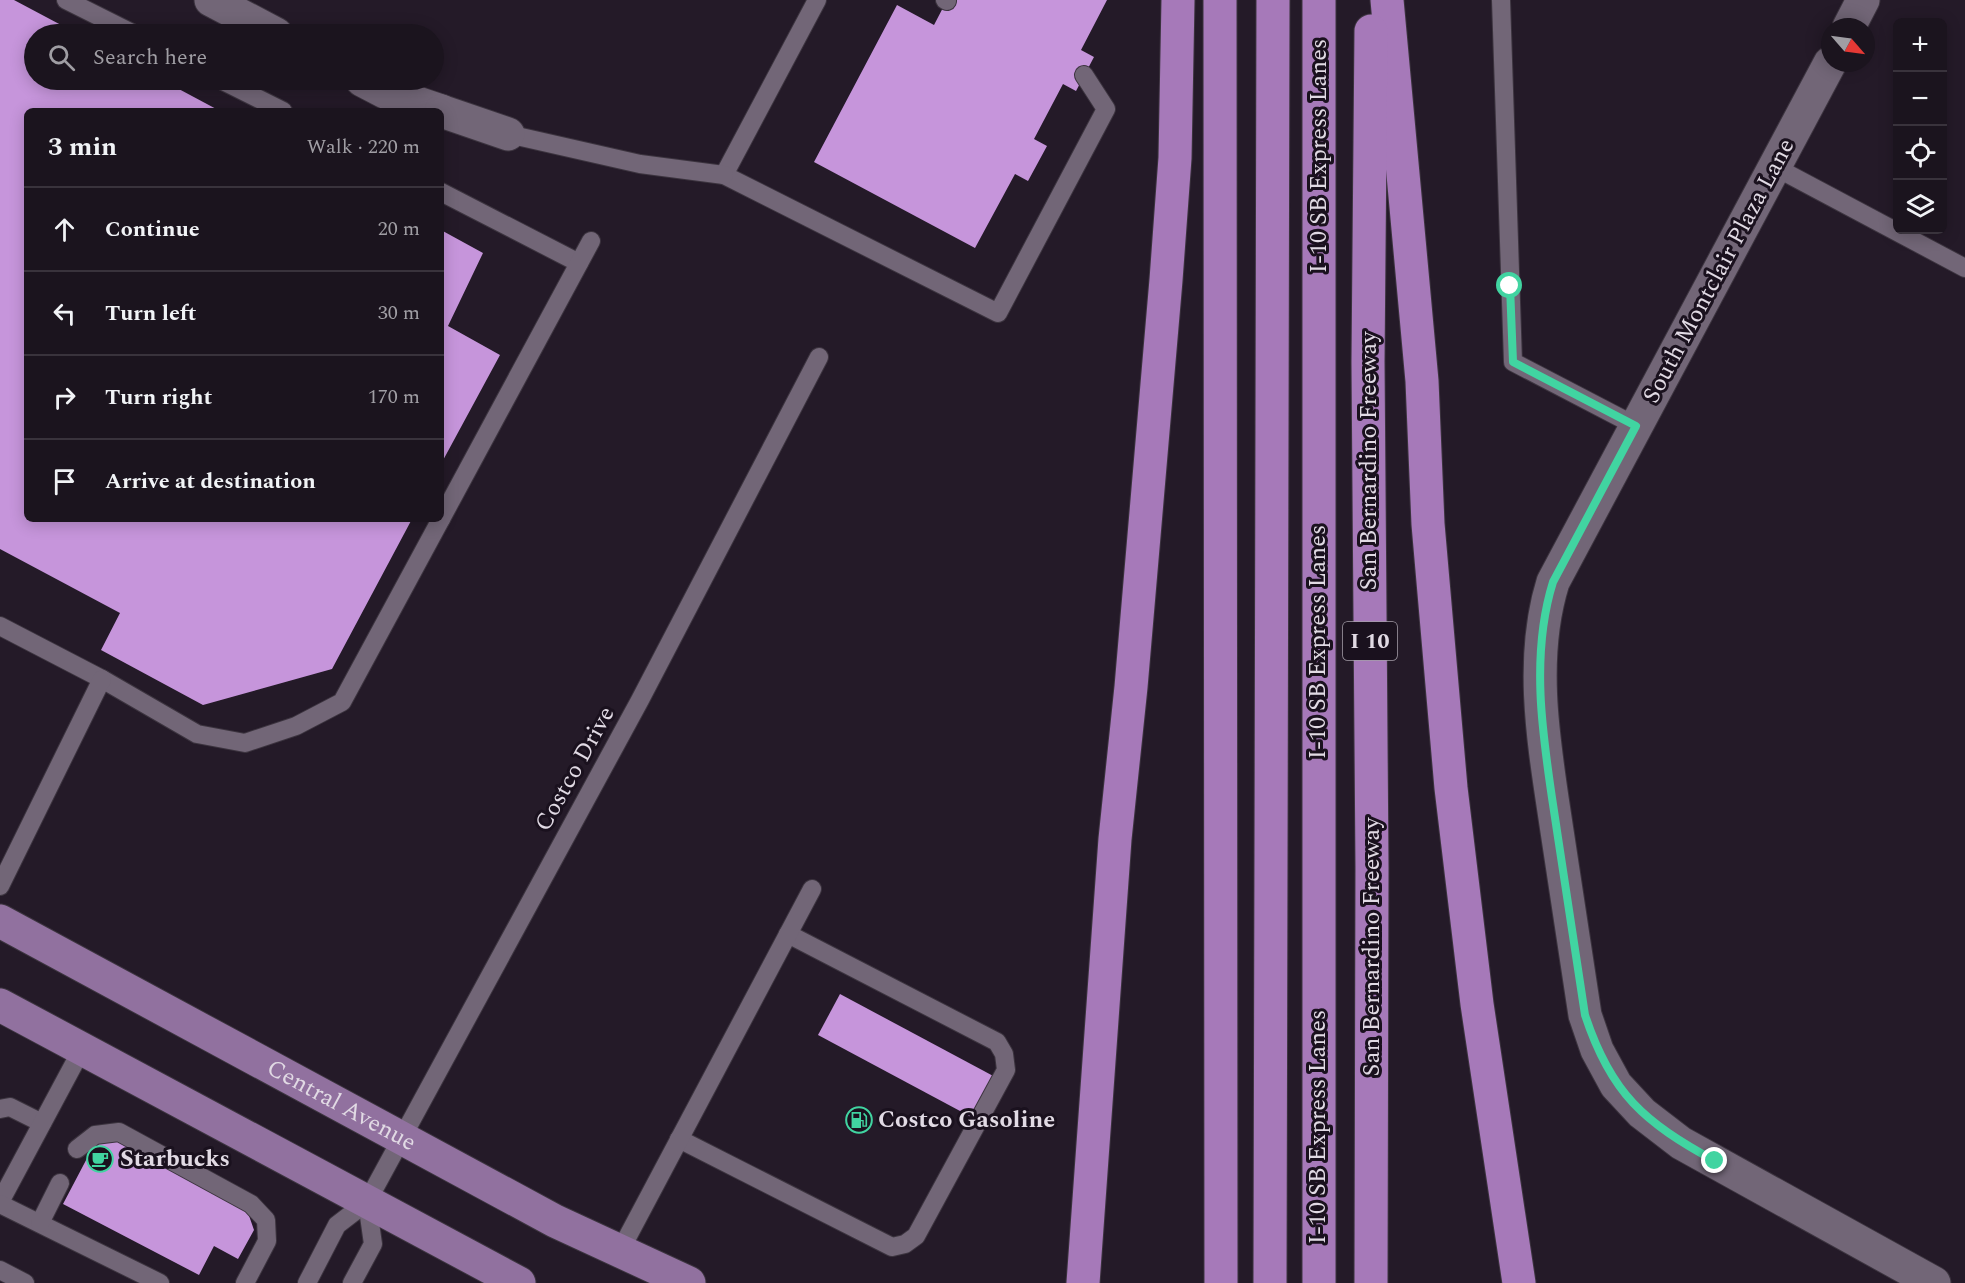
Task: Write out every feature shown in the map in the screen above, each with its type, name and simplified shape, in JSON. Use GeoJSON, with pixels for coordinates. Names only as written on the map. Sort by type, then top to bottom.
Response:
{"type":"FeatureCollection","features":[{"type":"Feature","properties":{"kind":"highway"},"geometry":{"type":"LineString","coordinates":[[1083,1283],[1114,839],[1133,663],[1166,280],[1175,158],[1179,0]]}},
{"type":"Feature","properties":{"kind":"highway"},"geometry":{"type":"LineString","coordinates":[[1220,0],[1221,1283]]}},
{"type":"Feature","properties":{"kind":"highway","name":"I-10 SB Express Lanes"},"geometry":{"type":"LineString","coordinates":[[1270,1283],[1273,0]]}},
{"type":"Feature","properties":{"kind":"highway","name":"I-10 SB Express Lanes"},"geometry":{"type":"LineString","coordinates":[[1319,0],[1319,1283]]}},
{"type":"Feature","properties":{"kind":"highway","name":"San Bernardino Freeway"},"geometry":{"type":"LineString","coordinates":[[1371,1283],[1372,867],[1368,362],[1372,0]]}},
{"type":"Feature","properties":{"kind":"highway"},"geometry":{"type":"LineString","coordinates":[[1387,0],[1422,381],[1428,524],[1448,753],[1477,1004],[1519,1283]]}},
{"type":"Feature","properties":{"kind":"main road","name":"Central Avenue"},"geometry":{"type":"LineString","coordinates":[[0,921],[555,1221],[689,1283]]}},
{"type":"Feature","properties":{"kind":"main road"},"geometry":{"type":"LineString","coordinates":[[0,1005],[83,1047],[519,1283]]}},
{"type":"Feature","properties":{"kind":"street"},"geometry":{"type":"LineString","coordinates":[[211,0],[257,24]]}},
{"type":"Feature","properties":{"kind":"street"},"geometry":{"type":"LineString","coordinates":[[1854,18],[1863,0]]}},
{"type":"Feature","properties":{"kind":"street","name":"South Montclair Plaza Lane"},"geometry":{"type":"LineString","coordinates":[[1825,72],[1553,582],[1546,604],[1542,646],[1541,706],[1546,759],[1585,1015],[1597,1050],[1616,1085],[1642,1113],[1681,1143],[1934,1283]]}},
{"type":"Feature","properties":{"kind":"street"},"geometry":{"type":"LineString","coordinates":[[381,90],[432,108]]}},
{"type":"Feature","properties":{"kind":"street"},"geometry":{"type":"LineString","coordinates":[[444,112],[508,134]]}},
{"type":"Feature","properties":{"kind":"lane"},"geometry":{"type":"LineString","coordinates":[[66,0],[114,24]]}},
{"type":"Feature","properties":{"kind":"lane"},"geometry":{"type":"LineString","coordinates":[[724,175],[817,0]]}},
{"type":"Feature","properties":{"kind":"lane"},"geometry":{"type":"LineString","coordinates":[[1501,0],[1513,362],[1636,426]]}},
{"type":"Feature","properties":{"kind":"lane"},"geometry":{"type":"LineString","coordinates":[[508,134],[640,164],[724,175],[998,313],[1106,109],[1084,75]]}},
{"type":"Feature","properties":{"kind":"lane"},"geometry":{"type":"LineString","coordinates":[[241,90],[277,108]]}},
{"type":"Feature","properties":{"kind":"lane"},"geometry":{"type":"LineString","coordinates":[[1775,167],[1965,268]]}},
{"type":"Feature","properties":{"kind":"lane"},"geometry":{"type":"LineString","coordinates":[[444,194],[579,263]]}},
{"type":"Feature","properties":{"kind":"lane"},"geometry":{"type":"LineString","coordinates":[[444,513],[591,241]]}},
{"type":"Feature","properties":{"kind":"lane","name":"Costco Drive"},"geometry":{"type":"LineString","coordinates":[[368,1202],[400,1138],[648,686],[819,357]]}},
{"type":"Feature","properties":{"kind":"lane"},"geometry":{"type":"LineString","coordinates":[[0,626],[102,679],[197,734],[245,742],[296,726],[342,702],[439,522]]}},
{"type":"Feature","properties":{"kind":"lane"},"geometry":{"type":"LineString","coordinates":[[0,886],[102,679]]}},
{"type":"Feature","properties":{"kind":"lane"},"geometry":{"type":"LineString","coordinates":[[620,1251],[812,889]]}},
{"type":"Feature","properties":{"kind":"lane"},"geometry":{"type":"LineString","coordinates":[[679,1139],[892,1247],[906,1244],[916,1236],[1006,1070],[1004,1054],[997,1042],[788,934]]}},
{"type":"Feature","properties":{"kind":"lane"},"geometry":{"type":"LineString","coordinates":[[83,1047],[0,1203],[160,1283]]}},
{"type":"Feature","properties":{"kind":"lane"},"geometry":{"type":"LineString","coordinates":[[0,1109],[10,1107],[42,1123]]}},
{"type":"Feature","properties":{"kind":"lane"},"geometry":{"type":"LineString","coordinates":[[77,1149],[95,1135],[119,1132],[251,1204],[266,1220],[267,1241],[244,1283]]}},
{"type":"Feature","properties":{"kind":"lane"},"geometry":{"type":"LineString","coordinates":[[40,1223],[60,1183]]}},
{"type":"Feature","properties":{"kind":"lane"},"geometry":{"type":"LineString","coordinates":[[307,1283],[337,1225],[368,1202],[373,1244],[352,1283]]}},
{"type":"Feature","properties":{"kind":"lane"},"geometry":{"type":"LineString","coordinates":[[0,1270],[25,1283]]}},
{"type":"Feature","properties":{"kind":"building"},"geometry":{"type":"Polygon","coordinates":[[[0,0],[14,0],[59,24],[24,24],[24,90],[181,90],[214,108],[24,108],[24,522],[410,522],[332,669],[203,705],[101,650],[120,613],[0,549],[0,0]]]}},
{"type":"Feature","properties":{"kind":"building"},"geometry":{"type":"Polygon","coordinates":[[[947,0],[1107,0],[1081,50],[1094,57],[1076,91],[1063,84],[1034,139],[1047,146],[1028,181],[1015,174],[975,248],[814,162],[897,5],[934,25],[947,0]]]}},
{"type":"Feature","properties":{"kind":"building"},"geometry":{"type":"Polygon","coordinates":[[[444,232],[483,253],[448,326],[500,355],[444,458],[444,232]]]}},
{"type":"Feature","properties":{"kind":"building"},"geometry":{"type":"Polygon","coordinates":[[[840,994],[997,1078],[975,1119],[818,1035],[840,994]]]}},
{"type":"Feature","properties":{"kind":"building"},"geometry":{"type":"Polygon","coordinates":[[[116,1139],[246,1207],[254,1230],[238,1259],[214,1246],[199,1275],[63,1204],[94,1145],[116,1139]]]}},
{"type":"Feature","properties":{"kind":"place","name":"Costco Gasoline"},"geometry":{"type":"Point","coordinates":[859,1120]}},
{"type":"Feature","properties":{"kind":"place","name":"Starbucks"},"geometry":{"type":"Point","coordinates":[100,1159]}},
{"type":"Feature","properties":{"kind":"route"},"geometry":{"type":"LineString","coordinates":[[1510,286],[1513,362],[1636,426],[1553,582],[1546,604],[1542,646],[1541,706],[1546,759],[1585,1015],[1597,1050],[1616,1085],[1642,1113],[1681,1143],[1715,1161]]}}]}
